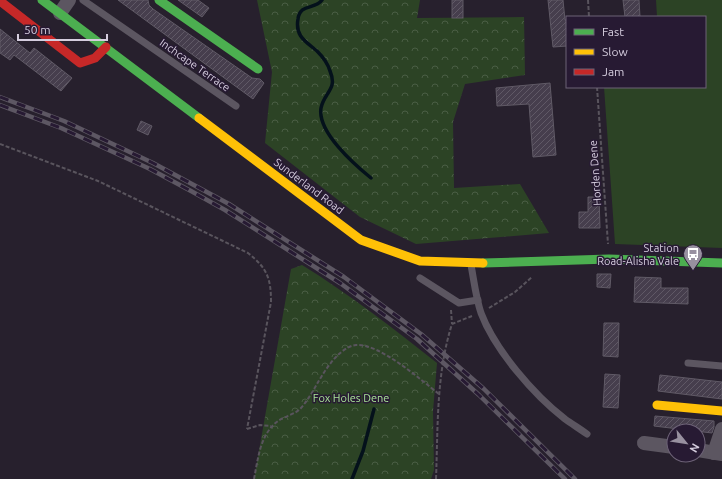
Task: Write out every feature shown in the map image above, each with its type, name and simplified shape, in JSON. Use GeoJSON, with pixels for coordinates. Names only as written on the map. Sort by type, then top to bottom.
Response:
{"type":"FeatureCollection","features":[{"type":"Feature","properties":{"kind":"main road","name":"Sunderland Road"},"geometry":{"type":"LineString","coordinates":[[42,0],[361,240],[420,261],[471,262],[609,259],[722,263]]}},
{"type":"Feature","properties":{"kind":"main road"},"geometry":{"type":"LineString","coordinates":[[160,0],[258,69]]}},
{"type":"Feature","properties":{"kind":"main road"},"geometry":{"type":"LineString","coordinates":[[0,1],[80,63],[96,59],[106,47]]}},
{"type":"Feature","properties":{"kind":"main road"},"geometry":{"type":"LineString","coordinates":[[658,405],[722,411]]}},
{"type":"Feature","properties":{"kind":"street"},"geometry":{"type":"LineString","coordinates":[[60,13],[69,0]]}},
{"type":"Feature","properties":{"kind":"street"},"geometry":{"type":"LineString","coordinates":[[706,451],[718,453],[722,429]]}},
{"type":"Feature","properties":{"kind":"street"},"geometry":{"type":"LineString","coordinates":[[644,443],[666,446]]}},
{"type":"Feature","properties":{"kind":"lane","name":"Inchcape Terrace"},"geometry":{"type":"LineString","coordinates":[[83,0],[236,106]]}},
{"type":"Feature","properties":{"kind":"lane"},"geometry":{"type":"LineString","coordinates":[[471,262],[481,312],[490,333],[518,373],[539,395],[564,418],[587,434]]}},
{"type":"Feature","properties":{"kind":"lane"},"geometry":{"type":"LineString","coordinates":[[420,278],[459,303],[478,300]]}},
{"type":"Feature","properties":{"kind":"lane"},"geometry":{"type":"LineString","coordinates":[[688,363],[722,366]]}},
{"type":"Feature","properties":{"kind":"path"},"geometry":{"type":"LineString","coordinates":[[588,0],[589,16]]}},
{"type":"Feature","properties":{"kind":"path","name":"Horden Dene"},"geometry":{"type":"LineString","coordinates":[[597,88],[609,259]]}},
{"type":"Feature","properties":{"kind":"path"},"geometry":{"type":"LineString","coordinates":[[0,144],[98,181],[248,253],[258,261],[266,270],[271,285],[271,302],[247,429],[260,425],[271,426]]}},
{"type":"Feature","properties":{"kind":"path"},"geometry":{"type":"LineString","coordinates":[[451,308],[452,324]]}},
{"type":"Feature","properties":{"kind":"path"},"geometry":{"type":"LineString","coordinates":[[254,479],[259,453],[264,438],[271,426],[300,409],[314,391],[330,363],[347,348],[357,345],[369,346],[385,354],[439,394],[436,479]]}},
{"type":"Feature","properties":{"kind":"green space"},"geometry":{"type":"Polygon","coordinates":[[[257,0],[420,0],[417,18],[524,17],[525,75],[465,84],[453,122],[454,188],[520,184],[549,233],[416,244],[360,217],[265,143],[272,72],[257,0]]]}},
{"type":"Feature","properties":{"kind":"green space"},"geometry":{"type":"Polygon","coordinates":[[[656,0],[722,0],[722,248],[615,244],[604,88],[706,88],[706,16],[657,16],[656,0]]]}},
{"type":"Feature","properties":{"kind":"green space","name":"Fox Holes Dene"},"geometry":{"type":"Polygon","coordinates":[[[302,265],[371,312],[437,363],[433,411],[434,470],[431,479],[254,479],[291,269],[302,265]]]}},
{"type":"Feature","properties":{"kind":"building"},"geometry":{"type":"Polygon","coordinates":[[[118,0],[148,0],[149,5],[153,9],[252,78],[260,79],[264,83],[253,99],[118,0]]]}},
{"type":"Feature","properties":{"kind":"building"},"geometry":{"type":"Polygon","coordinates":[[[178,0],[198,0],[209,8],[202,17],[178,0]]]}},
{"type":"Feature","properties":{"kind":"building"},"geometry":{"type":"Polygon","coordinates":[[[452,0],[463,0],[463,18],[452,18],[452,0]]]}},
{"type":"Feature","properties":{"kind":"building"},"geometry":{"type":"Polygon","coordinates":[[[548,0],[563,0],[566,20],[566,46],[553,47],[548,0]]]}},
{"type":"Feature","properties":{"kind":"building"},"geometry":{"type":"Polygon","coordinates":[[[623,0],[639,0],[640,16],[625,16],[623,0]]]}},
{"type":"Feature","properties":{"kind":"building"},"geometry":{"type":"Polygon","coordinates":[[[0,29],[30,53],[34,48],[72,78],[61,91],[14,55],[10,60],[0,53],[0,29]]]}},
{"type":"Feature","properties":{"kind":"building"},"geometry":{"type":"Polygon","coordinates":[[[550,83],[556,155],[533,157],[529,104],[497,106],[496,88],[550,83]]]}},
{"type":"Feature","properties":{"kind":"building"},"geometry":{"type":"Polygon","coordinates":[[[141,121],[152,126],[148,135],[137,130],[141,121]]]}},
{"type":"Feature","properties":{"kind":"building"},"geometry":{"type":"Polygon","coordinates":[[[588,197],[599,197],[600,228],[579,228],[579,212],[588,212],[588,197]]]}},
{"type":"Feature","properties":{"kind":"building"},"geometry":{"type":"Polygon","coordinates":[[[597,274],[611,274],[610,288],[597,287],[597,274]]]}},
{"type":"Feature","properties":{"kind":"building"},"geometry":{"type":"Polygon","coordinates":[[[635,277],[661,278],[661,288],[688,288],[688,304],[634,302],[635,277]]]}},
{"type":"Feature","properties":{"kind":"building"},"geometry":{"type":"Polygon","coordinates":[[[604,323],[619,323],[618,357],[603,356],[604,323]]]}},
{"type":"Feature","properties":{"kind":"building"},"geometry":{"type":"Polygon","coordinates":[[[605,374],[620,375],[618,408],[603,407],[605,374]]]}},
{"type":"Feature","properties":{"kind":"building"},"geometry":{"type":"Polygon","coordinates":[[[660,375],[722,382],[722,399],[658,391],[660,375]]]}},
{"type":"Feature","properties":{"kind":"building"},"geometry":{"type":"Polygon","coordinates":[[[655,416],[714,421],[712,433],[706,432],[706,423],[666,423],[666,427],[654,426],[655,416]]]}},
{"type":"Feature","properties":{"kind":"waterway"},"geometry":{"type":"LineString","coordinates":[[322,0],[316,5],[302,11],[299,14],[297,25],[302,38],[323,58],[332,77],[331,87],[321,108],[321,117],[325,127],[338,147],[371,178]]}},
{"type":"Feature","properties":{"kind":"waterway"},"geometry":{"type":"LineString","coordinates":[[352,479],[363,451],[374,409]]}},
{"type":"Feature","properties":{"kind":"railway"},"geometry":{"type":"LineString","coordinates":[[0,97],[64,121],[153,163],[229,204],[344,277],[421,334],[452,361],[484,389],[575,479]]}},
{"type":"Feature","properties":{"kind":"railway"},"geometry":{"type":"LineString","coordinates":[[0,105],[61,128],[150,169],[225,210],[340,283],[417,339],[479,395],[565,479]]}},
{"type":"Feature","properties":{"kind":"traffic: fast"},"geometry":{"type":"LineString","coordinates":[[42,0],[199,118]]}},
{"type":"Feature","properties":{"kind":"traffic: fast"},"geometry":{"type":"LineString","coordinates":[[159,0],[258,69]]}},
{"type":"Feature","properties":{"kind":"traffic: fast"},"geometry":{"type":"LineString","coordinates":[[483,263],[609,259],[722,263]]}},
{"type":"Feature","properties":{"kind":"traffic: slow"},"geometry":{"type":"LineString","coordinates":[[199,118],[361,240],[420,261],[483,263]]}},
{"type":"Feature","properties":{"kind":"traffic: slow"},"geometry":{"type":"LineString","coordinates":[[657,405],[722,411]]}},
{"type":"Feature","properties":{"kind":"traffic: jam"},"geometry":{"type":"LineString","coordinates":[[0,1],[80,63],[95,58],[106,47]]}},
{"type":"Feature","properties":{"kind":"place","name":"Station Road-Alisha Vale"},"geometry":{"type":"Point","coordinates":[693,271]}}]}
